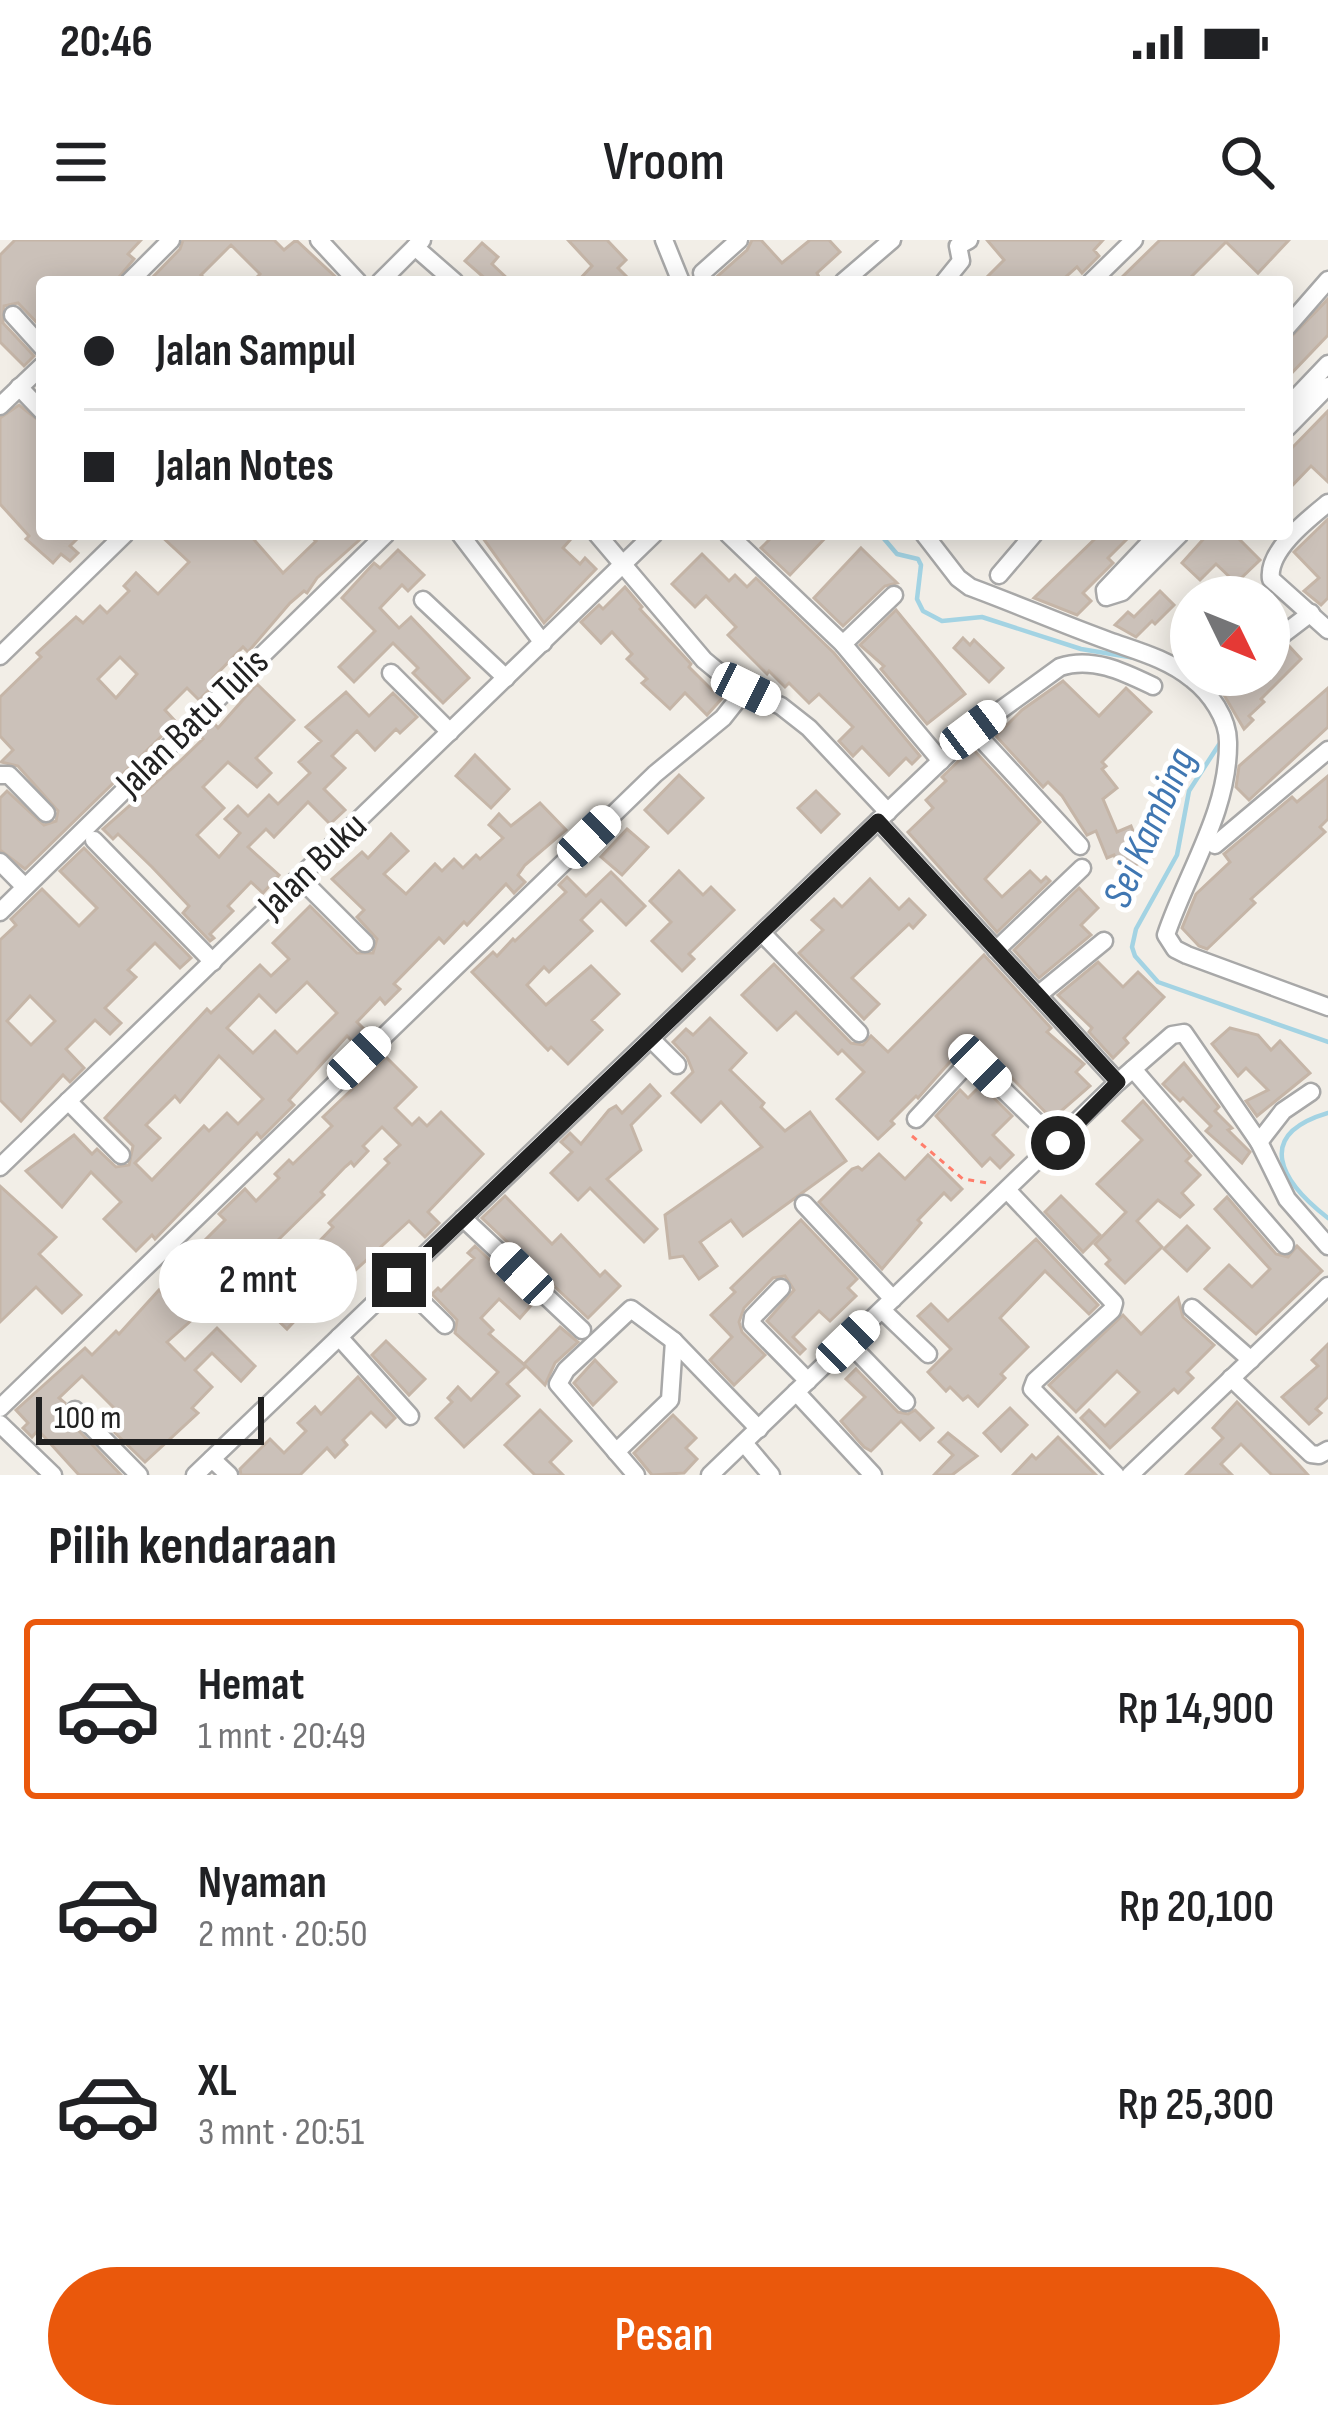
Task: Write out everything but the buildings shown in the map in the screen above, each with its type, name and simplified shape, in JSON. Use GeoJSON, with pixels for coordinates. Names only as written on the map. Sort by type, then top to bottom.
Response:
{"type":"FeatureCollection","features":[{"type":"Feature","properties":{"kind":"street"},"geometry":{"type":"LineString","coordinates":[[135,276],[171,240]]}},
{"type":"Feature","properties":{"kind":"street"},"geometry":{"type":"LineString","coordinates":[[319,240],[352,276]]}},
{"type":"Feature","properties":{"kind":"street"},"geometry":{"type":"LineString","coordinates":[[664,240],[679,276]]}},
{"type":"Feature","properties":{"kind":"street"},"geometry":{"type":"LineString","coordinates":[[701,273],[739,240]]}},
{"type":"Feature","properties":{"kind":"street"},"geometry":{"type":"LineString","coordinates":[[850,276],[892,240]]}},
{"type":"Feature","properties":{"kind":"street"},"geometry":{"type":"LineString","coordinates":[[1097,276],[1134,240]]}},
{"type":"Feature","properties":{"kind":"street"},"geometry":{"type":"LineString","coordinates":[[949,276],[961,261],[960,242]]}},
{"type":"Feature","properties":{"kind":"street"},"geometry":{"type":"LineString","coordinates":[[386,276],[418,244],[449,276]]}},
{"type":"Feature","properties":{"kind":"street"},"geometry":{"type":"LineString","coordinates":[[1293,320],[1328,280]]}},
{"type":"Feature","properties":{"kind":"street"},"geometry":{"type":"LineString","coordinates":[[13,315],[36,340]]}},
{"type":"Feature","properties":{"kind":"street"},"geometry":{"type":"LineString","coordinates":[[1293,401],[1328,364]]}},
{"type":"Feature","properties":{"kind":"street"},"geometry":{"type":"LineString","coordinates":[[0,406],[36,371]]}},
{"type":"Feature","properties":{"kind":"street"},"geometry":{"type":"LineString","coordinates":[[1293,422],[1328,386]]}},
{"type":"Feature","properties":{"kind":"street"},"geometry":{"type":"LineString","coordinates":[[19,387],[36,405]]}},
{"type":"Feature","properties":{"kind":"street"},"geometry":{"type":"LineString","coordinates":[[1328,503],[1270,566],[1271,579],[1328,630]]}},
{"type":"Feature","properties":{"kind":"street"},"geometry":{"type":"LineString","coordinates":[[0,656],[118,540]]}},
{"type":"Feature","properties":{"kind":"street","name":"Jalan Batu Tulis"},"geometry":{"type":"LineString","coordinates":[[0,912],[380,540]]}},
{"type":"Feature","properties":{"kind":"street"},"geometry":{"type":"LineString","coordinates":[[465,540],[543,644]]}},
{"type":"Feature","properties":{"kind":"street"},"geometry":{"type":"LineString","coordinates":[[602,540],[704,660],[733,684],[781,706],[808,728],[996,950],[1125,1076],[1285,1246]]}},
{"type":"Feature","properties":{"kind":"street","name":"Jalan Buku"},"geometry":{"type":"LineString","coordinates":[[0,1167],[648,540]]}},
{"type":"Feature","properties":{"kind":"street"},"geometry":{"type":"LineString","coordinates":[[734,540],[843,644],[941,761]]}},
{"type":"Feature","properties":{"kind":"street"},"geometry":{"type":"LineString","coordinates":[[929,540],[970,587],[1131,646],[1194,680],[1209,697],[1224,718],[1226,730],[1222,781],[1209,834],[1166,935],[1175,950],[1328,1007]]}},
{"type":"Feature","properties":{"kind":"street"},"geometry":{"type":"LineString","coordinates":[[998,575],[1029,540]]}},
{"type":"Feature","properties":{"kind":"street"},"geometry":{"type":"LineString","coordinates":[[1152,540],[1105,590],[1106,597],[1122,592],[1174,540]]}},
{"type":"Feature","properties":{"kind":"street"},"geometry":{"type":"LineString","coordinates":[[843,644],[894,595]]}},
{"type":"Feature","properties":{"kind":"street"},"geometry":{"type":"LineString","coordinates":[[423,600],[506,679]]}},
{"type":"Feature","properties":{"kind":"street"},"geometry":{"type":"LineString","coordinates":[[1290,629],[1311,613]]}},
{"type":"Feature","properties":{"kind":"street"},"geometry":{"type":"LineString","coordinates":[[195,1475],[973,730],[1060,667],[1075,662],[1111,668],[1153,686]]}},
{"type":"Feature","properties":{"kind":"street"},"geometry":{"type":"LineString","coordinates":[[392,673],[450,732]]}},
{"type":"Feature","properties":{"kind":"street"},"geometry":{"type":"LineString","coordinates":[[0,1408],[655,774],[723,718],[746,689]]}},
{"type":"Feature","properties":{"kind":"street"},"geometry":{"type":"LineString","coordinates":[[973,730],[1080,846]]}},
{"type":"Feature","properties":{"kind":"street"},"geometry":{"type":"LineString","coordinates":[[1215,845],[1328,750]]}},
{"type":"Feature","properties":{"kind":"street"},"geometry":{"type":"LineString","coordinates":[[0,775],[9,775],[46,813]]}},
{"type":"Feature","properties":{"kind":"street"},"geometry":{"type":"LineString","coordinates":[[94,840],[212,962]]}},
{"type":"Feature","properties":{"kind":"street"},"geometry":{"type":"LineString","coordinates":[[0,862],[25,887]]}},
{"type":"Feature","properties":{"kind":"street"},"geometry":{"type":"LineString","coordinates":[[996,950],[1082,868]]}},
{"type":"Feature","properties":{"kind":"street"},"geometry":{"type":"LineString","coordinates":[[300,878],[365,943]]}},
{"type":"Feature","properties":{"kind":"street"},"geometry":{"type":"LineString","coordinates":[[762,933],[859,1033]]}},
{"type":"Feature","properties":{"kind":"street"},"geometry":{"type":"LineString","coordinates":[[1038,995],[1104,941]]}},
{"type":"Feature","properties":{"kind":"street"},"geometry":{"type":"LineString","coordinates":[[710,1475],[1172,1035],[1184,1033],[1259,1142],[1287,1198],[1328,1246]]}},
{"type":"Feature","properties":{"kind":"street"},"geometry":{"type":"LineString","coordinates":[[651,1039],[677,1065]]}},
{"type":"Feature","properties":{"kind":"street"},"geometry":{"type":"LineString","coordinates":[[916,1119],[974,1062],[1058,1143]]}},
{"type":"Feature","properties":{"kind":"street"},"geometry":{"type":"LineString","coordinates":[[1259,1142],[1283,1111],[1311,1092]]}},
{"type":"Feature","properties":{"kind":"street"},"geometry":{"type":"LineString","coordinates":[[68,1101],[121,1154]]}},
{"type":"Feature","properties":{"kind":"street"},"geometry":{"type":"LineString","coordinates":[[1007,1190],[1114,1303],[1032,1389],[1116,1475]]}},
{"type":"Feature","properties":{"kind":"street"},"geometry":{"type":"LineString","coordinates":[[805,1204],[928,1354]]}},
{"type":"Feature","properties":{"kind":"street"},"geometry":{"type":"LineString","coordinates":[[463,1218],[582,1330]]}},
{"type":"Feature","properties":{"kind":"street"},"geometry":{"type":"LineString","coordinates":[[399,1280],[445,1325]]}},
{"type":"Feature","properties":{"kind":"street"},"geometry":{"type":"LineString","coordinates":[[1130,1475],[1328,1286]]}},
{"type":"Feature","properties":{"kind":"street"},"geometry":{"type":"LineString","coordinates":[[781,1288],[753,1317],[752,1324],[873,1475]]}},
{"type":"Feature","properties":{"kind":"street"},"geometry":{"type":"LineString","coordinates":[[1192,1308],[1251,1360]]}},
{"type":"Feature","properties":{"kind":"street"},"geometry":{"type":"LineString","coordinates":[[636,1475],[558,1384],[566,1370],[631,1309],[674,1341],[758,1429]]}},
{"type":"Feature","properties":{"kind":"street"},"geometry":{"type":"LineString","coordinates":[[340,1337],[410,1416]]}},
{"type":"Feature","properties":{"kind":"street"},"geometry":{"type":"LineString","coordinates":[[616,1452],[670,1400],[674,1341]]}},
{"type":"Feature","properties":{"kind":"street"},"geometry":{"type":"LineString","coordinates":[[848,1342],[906,1402]]}},
{"type":"Feature","properties":{"kind":"street"},"geometry":{"type":"LineString","coordinates":[[1231,1378],[1311,1454],[1319,1456],[1328,1450]]}},
{"type":"Feature","properties":{"kind":"street"},"geometry":{"type":"LineString","coordinates":[[75,1410],[139,1475]]}},
{"type":"Feature","properties":{"kind":"street"},"geometry":{"type":"LineString","coordinates":[[0,1424],[53,1475]]}},
{"type":"Feature","properties":{"kind":"street"},"geometry":{"type":"LineString","coordinates":[[744,1442],[770,1475]]}},
{"type":"Feature","properties":{"kind":"street"},"geometry":{"type":"LineString","coordinates":[[212,1459],[229,1475]]}},
{"type":"Feature","properties":{"kind":"path"},"geometry":{"type":"LineString","coordinates":[[916,1119],[910,1134],[963,1179],[1007,1190]]}},
{"type":"Feature","properties":{"kind":"waterway","name":"Sei Kambing"},"geometry":{"type":"LineString","coordinates":[[885,540],[897,554],[918,559],[917,599],[923,611],[942,621],[982,617],[1081,649],[1135,658]]}},
{"type":"Feature","properties":{"kind":"waterway","name":"Sei Kambing"},"geometry":{"type":"LineString","coordinates":[[1220,743],[1189,791],[1177,855],[1136,929],[1135,956],[1158,982],[1328,1042]]}},
{"type":"Feature","properties":{"kind":"waterway","name":"Sei Kambing"},"geometry":{"type":"LineString","coordinates":[[1328,1113],[1290,1133],[1282,1160],[1297,1189],[1328,1218]]}},
{"type":"Feature","properties":{"kind":"route"},"geometry":{"type":"LineString","coordinates":[[399,1280],[878,821],[1118,1082],[1058,1143]]}}]}
